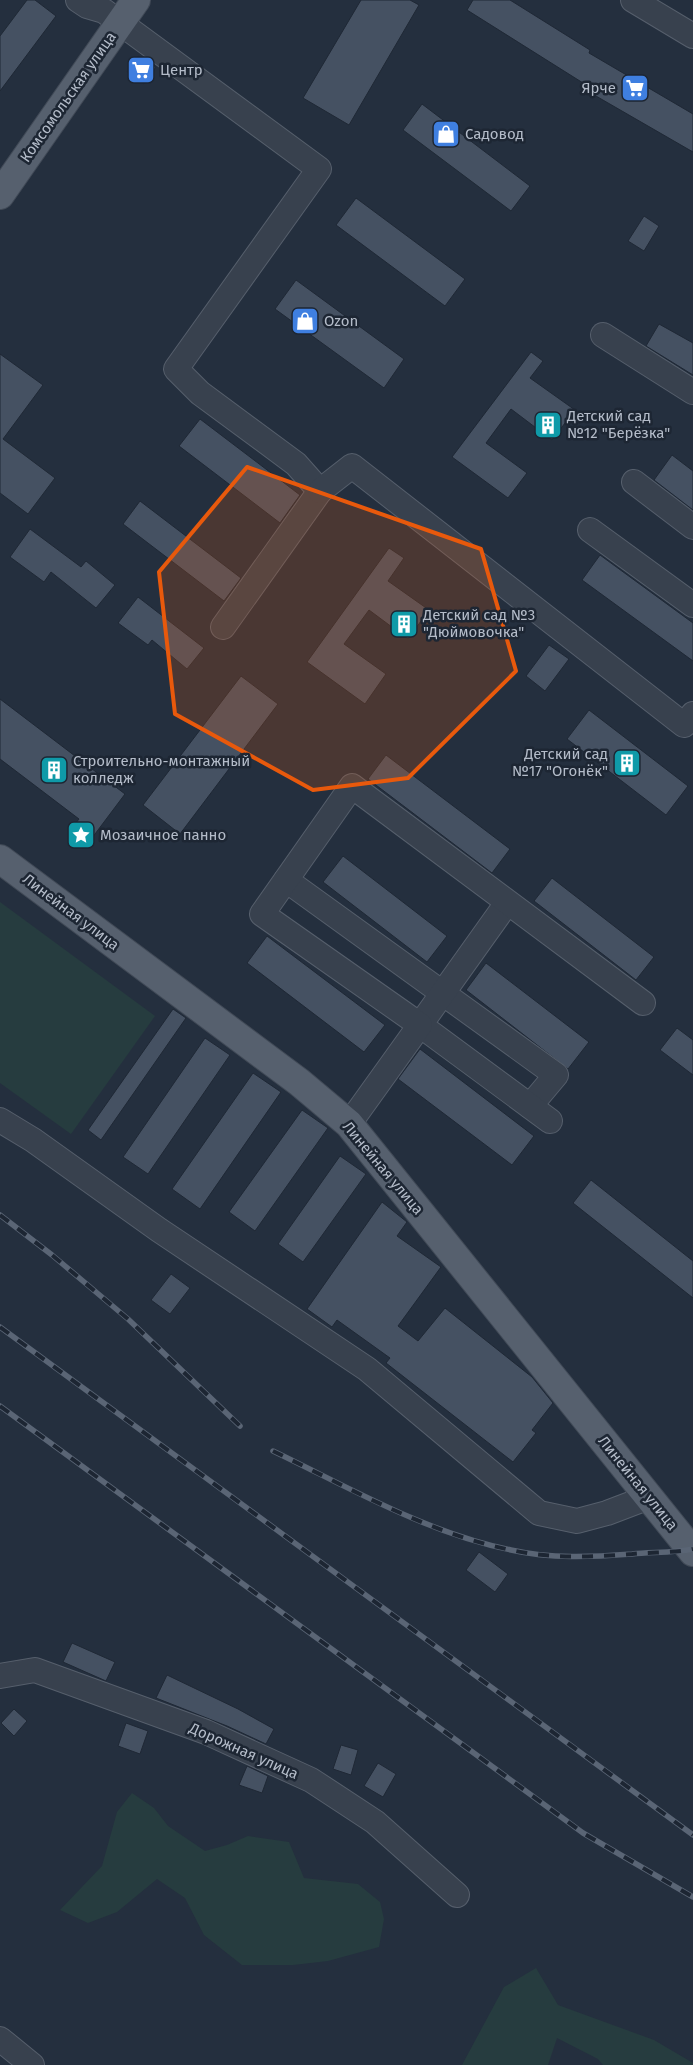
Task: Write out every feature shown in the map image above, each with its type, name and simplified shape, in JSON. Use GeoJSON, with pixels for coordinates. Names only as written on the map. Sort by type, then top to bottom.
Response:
{"type":"FeatureCollection","features":[{"type":"Feature","properties":{"kind":"main road","name":"Комсомольская улица"},"geometry":{"type":"LineString","coordinates":[[0,195],[136,0]]}},
{"type":"Feature","properties":{"kind":"main road","name":"Линейная улица"},"geometry":{"type":"LineString","coordinates":[[0,860],[299,1082],[349,1124],[693,1552]]}},
{"type":"Feature","properties":{"kind":"street"},"geometry":{"type":"LineString","coordinates":[[78,0],[87,6],[104,11],[119,24],[319,169],[176,369],[200,393],[296,464],[320,491]]}},
{"type":"Feature","properties":{"kind":"street"},"geometry":{"type":"LineString","coordinates":[[633,0],[693,36]]}},
{"type":"Feature","properties":{"kind":"street"},"geometry":{"type":"LineString","coordinates":[[603,335],[693,392]]}},
{"type":"Feature","properties":{"kind":"street"},"geometry":{"type":"LineString","coordinates":[[223,628],[320,491],[352,466],[684,725],[693,714]]}},
{"type":"Feature","properties":{"kind":"street"},"geometry":{"type":"LineString","coordinates":[[634,482],[693,527]]}},
{"type":"Feature","properties":{"kind":"street"},"geometry":{"type":"LineString","coordinates":[[590,530],[693,605]]}},
{"type":"Feature","properties":{"kind":"street"},"geometry":{"type":"LineString","coordinates":[[550,1121],[420,1025],[262,914],[352,786],[643,1003]]}},
{"type":"Feature","properties":{"kind":"street"},"geometry":{"type":"LineString","coordinates":[[286,880],[556,1074],[530,1106]]}},
{"type":"Feature","properties":{"kind":"street"},"geometry":{"type":"LineString","coordinates":[[349,1124],[507,903]]}},
{"type":"Feature","properties":{"kind":"street"},"geometry":{"type":"LineString","coordinates":[[0,1120],[34,1140],[159,1230],[367,1370],[539,1513],[577,1521],[607,1513],[649,1497]]}},
{"type":"Feature","properties":{"kind":"street","name":"Дорожная улица"},"geometry":{"type":"LineString","coordinates":[[0,1676],[35,1670],[206,1732],[311,1780],[375,1822],[457,1895]]}},
{"type":"Feature","properties":{"kind":"street"},"geometry":{"type":"LineString","coordinates":[[0,2039],[32,2065]]}},
{"type":"Feature","properties":{"kind":"highlighted area"},"geometry":{"type":"Polygon","coordinates":[[[247,467],[481,549],[516,671],[408,778],[313,790],[175,714],[159,572],[247,467]]]}},
{"type":"Feature","properties":{"kind":"green space"},"geometry":{"type":"Polygon","coordinates":[[[0,902],[155,1016],[71,1134],[0,1083],[0,902]]]}},
{"type":"Feature","properties":{"kind":"green space"},"geometry":{"type":"Polygon","coordinates":[[[132,1793],[154,1808],[168,1826],[205,1851],[227,1845],[248,1836],[289,1842],[304,1878],[358,1884],[380,1902],[384,1919],[379,1947],[328,1961],[293,1965],[242,1965],[204,1935],[185,1898],[157,1879],[117,1912],[88,1923],[60,1910],[102,1866],[117,1812],[132,1793]]]}},
{"type":"Feature","properties":{"kind":"green space"},"geometry":{"type":"Polygon","coordinates":[[[536,1968],[558,2005],[654,2040],[693,2063],[693,2065],[603,2065],[598,2059],[557,2038],[548,2065],[462,2065],[504,1987],[536,1968]]]}},
{"type":"Feature","properties":{"kind":"building"},"geometry":{"type":"Polygon","coordinates":[[[27,0],[35,0],[56,16],[0,91],[0,36],[27,0]]]}},
{"type":"Feature","properties":{"kind":"building"},"geometry":{"type":"Polygon","coordinates":[[[361,0],[410,0],[419,5],[349,125],[303,98],[361,0]]]}},
{"type":"Feature","properties":{"kind":"building"},"geometry":{"type":"Polygon","coordinates":[[[473,0],[510,0],[590,50],[589,53],[693,114],[693,152],[589,92],[591,88],[467,10],[473,0]]]}},
{"type":"Feature","properties":{"kind":"building","name":"Центр"},"geometry":{"type":"Polygon","coordinates":[[[138,56],[156,67],[144,84],[127,72],[138,56]]]}},
{"type":"Feature","properties":{"kind":"building"},"geometry":{"type":"Polygon","coordinates":[[[422,104],[530,186],[511,211],[403,130],[422,104]]]}},
{"type":"Feature","properties":{"kind":"building"},"geometry":{"type":"Polygon","coordinates":[[[356,198],[465,279],[445,306],[336,225],[356,198]]]}},
{"type":"Feature","properties":{"kind":"building"},"geometry":{"type":"Polygon","coordinates":[[[644,216],[659,226],[644,251],[628,241],[644,216]]]}},
{"type":"Feature","properties":{"kind":"building"},"geometry":{"type":"Polygon","coordinates":[[[296,280],[404,359],[384,388],[275,309],[296,280]]]}},
{"type":"Feature","properties":{"kind":"building"},"geometry":{"type":"Polygon","coordinates":[[[659,324],[693,343],[693,375],[646,346],[659,324]]]}},
{"type":"Feature","properties":{"kind":"building","name":"Детский сад №12 \"Берёзка\""},"geometry":{"type":"Polygon","coordinates":[[[531,352],[543,361],[530,378],[575,410],[552,440],[511,409],[486,443],[527,473],[508,498],[452,457],[531,352]]]}},
{"type":"Feature","properties":{"kind":"building"},"geometry":{"type":"Polygon","coordinates":[[[0,354],[43,385],[3,439],[55,478],[28,514],[0,493],[0,354]]]}},
{"type":"Feature","properties":{"kind":"building"},"geometry":{"type":"Polygon","coordinates":[[[200,419],[300,495],[280,523],[179,446],[200,419]]]}},
{"type":"Feature","properties":{"kind":"building"},"geometry":{"type":"Polygon","coordinates":[[[672,455],[693,471],[693,510],[654,480],[672,455]]]}},
{"type":"Feature","properties":{"kind":"building"},"geometry":{"type":"Polygon","coordinates":[[[140,501],[241,578],[224,601],[123,524],[140,501]]]}},
{"type":"Feature","properties":{"kind":"building"},"geometry":{"type":"Polygon","coordinates":[[[30,529],[81,567],[86,561],[115,585],[96,608],[51,572],[44,582],[10,557],[30,529]]]}},
{"type":"Feature","properties":{"kind":"building","name":"Детский сад №3 \"Дюймовочка\""},"geometry":{"type":"Polygon","coordinates":[[[389,548],[404,558],[388,581],[429,610],[408,639],[369,610],[344,644],[386,674],[365,704],[307,662],[389,548]]]}},
{"type":"Feature","properties":{"kind":"building"},"geometry":{"type":"Polygon","coordinates":[[[600,555],[693,623],[693,661],[582,580],[600,555]]]}},
{"type":"Feature","properties":{"kind":"building"},"geometry":{"type":"Polygon","coordinates":[[[138,597],[204,648],[187,669],[152,640],[148,645],[118,623],[138,597]]]}},
{"type":"Feature","properties":{"kind":"building"},"geometry":{"type":"Polygon","coordinates":[[[549,645],[569,659],[545,691],[526,676],[549,645]]]}},
{"type":"Feature","properties":{"kind":"building"},"geometry":{"type":"Polygon","coordinates":[[[241,676],[278,704],[180,834],[143,805],[241,676]]]}},
{"type":"Feature","properties":{"kind":"building","name":"Строительно-монтажный колледж"},"geometry":{"type":"Polygon","coordinates":[[[0,699],[125,794],[89,842],[72,828],[79,819],[0,759],[0,699]]]}},
{"type":"Feature","properties":{"kind":"building","name":"Детский сад №17 \"Огонёк\""},"geometry":{"type":"Polygon","coordinates":[[[589,710],[688,786],[666,815],[567,739],[589,710]]]}},
{"type":"Feature","properties":{"kind":"building"},"geometry":{"type":"Polygon","coordinates":[[[386,755],[510,849],[492,873],[368,779],[386,755]]]}},
{"type":"Feature","properties":{"kind":"building"},"geometry":{"type":"Polygon","coordinates":[[[343,856],[447,936],[427,962],[323,882],[343,856]]]}},
{"type":"Feature","properties":{"kind":"building"},"geometry":{"type":"Polygon","coordinates":[[[552,878],[654,957],[636,980],[534,901],[552,878]]]}},
{"type":"Feature","properties":{"kind":"building"},"geometry":{"type":"Polygon","coordinates":[[[267,936],[385,1025],[364,1052],[247,963],[267,936]]]}},
{"type":"Feature","properties":{"kind":"building"},"geometry":{"type":"Polygon","coordinates":[[[486,963],[589,1042],[568,1069],[466,990],[486,963]]]}},
{"type":"Feature","properties":{"kind":"building"},"geometry":{"type":"Polygon","coordinates":[[[173,1009],[186,1018],[101,1140],[88,1130],[173,1009]]]}},
{"type":"Feature","properties":{"kind":"building"},"geometry":{"type":"Polygon","coordinates":[[[677,1028],[693,1040],[693,1075],[660,1050],[677,1028]]]}},
{"type":"Feature","properties":{"kind":"building"},"geometry":{"type":"Polygon","coordinates":[[[205,1038],[230,1055],[148,1174],[123,1157],[205,1038]]]}},
{"type":"Feature","properties":{"kind":"building"},"geometry":{"type":"Polygon","coordinates":[[[420,1049],[534,1136],[512,1165],[398,1079],[420,1049]]]}},
{"type":"Feature","properties":{"kind":"building"},"geometry":{"type":"Polygon","coordinates":[[[253,1073],[281,1092],[200,1209],[172,1189],[253,1073]]]}},
{"type":"Feature","properties":{"kind":"building"},"geometry":{"type":"Polygon","coordinates":[[[302,1110],[328,1128],[255,1231],[229,1212],[302,1110]]]}},
{"type":"Feature","properties":{"kind":"building"},"geometry":{"type":"Polygon","coordinates":[[[340,1156],[366,1174],[303,1262],[278,1244],[340,1156]]]}},
{"type":"Feature","properties":{"kind":"building"},"geometry":{"type":"Polygon","coordinates":[[[591,1180],[693,1261],[693,1298],[573,1203],[591,1180]]]}},
{"type":"Feature","properties":{"kind":"building"},"geometry":{"type":"Polygon","coordinates":[[[382,1202],[407,1222],[397,1236],[441,1267],[398,1326],[418,1341],[445,1308],[532,1377],[553,1403],[532,1430],[536,1433],[513,1462],[386,1363],[390,1358],[337,1320],[332,1327],[307,1309],[382,1202]]]}},
{"type":"Feature","properties":{"kind":"building"},"geometry":{"type":"Polygon","coordinates":[[[171,1274],[190,1288],[170,1314],[151,1300],[171,1274]]]}},
{"type":"Feature","properties":{"kind":"building"},"geometry":{"type":"Polygon","coordinates":[[[479,1552],[508,1574],[495,1592],[466,1570],[479,1552]]]}},
{"type":"Feature","properties":{"kind":"building"},"geometry":{"type":"Polygon","coordinates":[[[72,1643],[115,1662],[106,1681],[63,1662],[72,1643]]]}},
{"type":"Feature","properties":{"kind":"building"},"geometry":{"type":"Polygon","coordinates":[[[167,1675],[238,1709],[274,1729],[266,1744],[227,1726],[156,1698],[167,1675]]]}},
{"type":"Feature","properties":{"kind":"building"},"geometry":{"type":"Polygon","coordinates":[[[14,1709],[27,1721],[14,1736],[1,1723],[14,1709]]]}},
{"type":"Feature","properties":{"kind":"building"},"geometry":{"type":"Polygon","coordinates":[[[126,1723],[148,1731],[140,1754],[118,1746],[126,1723]]]}},
{"type":"Feature","properties":{"kind":"building"},"geometry":{"type":"Polygon","coordinates":[[[341,1745],[358,1750],[351,1775],[333,1769],[341,1745]]]}},
{"type":"Feature","properties":{"kind":"building"},"geometry":{"type":"Polygon","coordinates":[[[378,1763],[396,1774],[383,1797],[364,1786],[378,1763]]]}},
{"type":"Feature","properties":{"kind":"building"},"geometry":{"type":"Polygon","coordinates":[[[247,1766],[268,1776],[262,1793],[239,1785],[247,1766]]]}},
{"type":"Feature","properties":{"kind":"railway"},"geometry":{"type":"LineString","coordinates":[[0,1215],[52,1255],[128,1319],[240,1426]]}},
{"type":"Feature","properties":{"kind":"railway"},"geometry":{"type":"LineString","coordinates":[[0,1327],[693,1835]]}},
{"type":"Feature","properties":{"kind":"railway"},"geometry":{"type":"LineString","coordinates":[[0,1406],[583,1833],[693,1897]]}},
{"type":"Feature","properties":{"kind":"railway"},"geometry":{"type":"LineString","coordinates":[[273,1451],[419,1521],[449,1533],[511,1550],[541,1555],[587,1556],[671,1552],[693,1549]]}},
{"type":"Feature","properties":{"kind":"place","name":"Центр"},"geometry":{"type":"Point","coordinates":[141,70]}},
{"type":"Feature","properties":{"kind":"place","name":"Ярче"},"geometry":{"type":"Point","coordinates":[635,88]}},
{"type":"Feature","properties":{"kind":"place","name":"Садовод"},"geometry":{"type":"Point","coordinates":[446,134]}},
{"type":"Feature","properties":{"kind":"place","name":"Ozon"},"geometry":{"type":"Point","coordinates":[305,321]}},
{"type":"Feature","properties":{"kind":"place","name":"Детский сад №12 \"Берёзка\""},"geometry":{"type":"Point","coordinates":[548,425]}},
{"type":"Feature","properties":{"kind":"place","name":"Детский сад №3 \"Дюймовочка\""},"geometry":{"type":"Point","coordinates":[404,624]}},
{"type":"Feature","properties":{"kind":"place","name":"Детский сад №17 \"Огонёк\""},"geometry":{"type":"Point","coordinates":[627,763]}},
{"type":"Feature","properties":{"kind":"place","name":"Строительно-монтажный колледж"},"geometry":{"type":"Point","coordinates":[54,770]}},
{"type":"Feature","properties":{"kind":"place","name":"Мозаичное панно"},"geometry":{"type":"Point","coordinates":[81,835]}}]}
